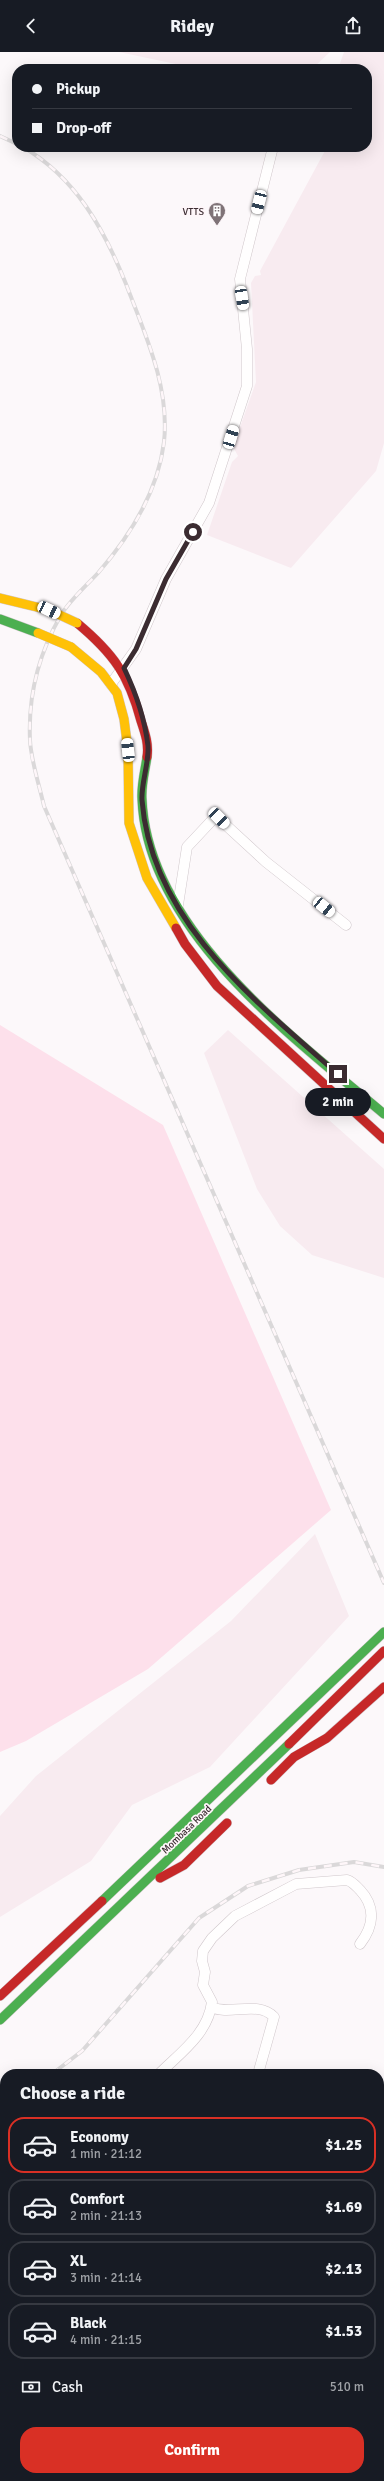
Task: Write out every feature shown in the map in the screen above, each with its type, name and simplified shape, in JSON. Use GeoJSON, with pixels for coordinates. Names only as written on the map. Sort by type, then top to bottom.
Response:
{"type":"FeatureCollection","features":[{"type":"Feature","properties":{"kind":"main road"},"geometry":{"type":"LineString","coordinates":[[0,598],[49,610],[77,623],[104,645],[124,668],[134,688],[148,747],[142,800],[149,839],[161,874],[178,905],[207,950],[229,976],[257,1003],[384,1114]]}},
{"type":"Feature","properties":{"kind":"main road"},"geometry":{"type":"LineString","coordinates":[[0,619],[71,647],[101,672],[111,684],[117,693],[124,719],[128,750],[130,823],[148,878],[185,944],[217,986],[384,1139]]}},
{"type":"Feature","properties":{"kind":"main road","name":"Mombasa Road"},"geometry":{"type":"LineString","coordinates":[[0,1996],[157,1850],[384,1632]]}},
{"type":"Feature","properties":{"kind":"main road","name":"Mombasa Road"},"geometry":{"type":"LineString","coordinates":[[0,2020],[138,1890],[384,1651]]}},
{"type":"Feature","properties":{"kind":"main road"},"geometry":{"type":"LineString","coordinates":[[294,1757],[327,1738],[383,1692]]}},
{"type":"Feature","properties":{"kind":"main road"},"geometry":{"type":"LineString","coordinates":[[261,1790],[338,1715]]}},
{"type":"Feature","properties":{"kind":"main road"},"geometry":{"type":"LineString","coordinates":[[138,1890],[184,1865],[233,1817]]}},
{"type":"Feature","properties":{"kind":"street"},"geometry":{"type":"LineString","coordinates":[[111,684],[124,668],[136,649],[166,579],[209,503],[247,386],[247,349],[240,279],[272,152]]}},
{"type":"Feature","properties":{"kind":"street"},"geometry":{"type":"LineString","coordinates":[[178,905],[187,847],[216,816],[266,862],[346,925]]}},
{"type":"Feature","properties":{"kind":"street"},"geometry":{"type":"LineString","coordinates":[[164,2069],[196,2038],[211,2007],[212,1998],[204,1985],[205,1972],[201,1956],[207,1942],[235,1916],[291,1886],[307,1882],[347,1880],[353,1883],[368,1898],[371,1915],[370,1930],[360,1944]]}},
{"type":"Feature","properties":{"kind":"street"},"geometry":{"type":"LineString","coordinates":[[211,2007],[224,2011],[262,2010],[274,2017],[259,2069]]}},
{"type":"Feature","properties":{"kind":"shaded area"},"geometry":{"type":"Polygon","coordinates":[[[119,52],[330,52],[317,64],[175,64],[119,52]]]}},
{"type":"Feature","properties":{"kind":"shaded area"},"geometry":{"type":"Polygon","coordinates":[[[344,52],[384,52],[384,443],[376,471],[291,568],[207,535],[232,462],[238,456],[233,447],[256,382],[251,283],[255,276],[261,275],[260,271],[324,152],[372,152],[372,64],[340,64],[344,52]]]}},
{"type":"Feature","properties":{"kind":"shaded area"},"geometry":{"type":"Polygon","coordinates":[[[0,1025],[163,1125],[331,1510],[148,1669],[26,1741],[0,1752],[0,1025]]]}},
{"type":"Feature","properties":{"kind":"shaded area"},"geometry":{"type":"Polygon","coordinates":[[[228,1030],[384,1169],[384,1278],[312,1255],[280,1226],[257,1189],[204,1053],[228,1030]]]}},
{"type":"Feature","properties":{"kind":"shaded area"},"geometry":{"type":"Polygon","coordinates":[[[315,1534],[349,1616],[210,1767],[132,1805],[91,1861],[0,1917],[0,1816],[36,1776],[231,1621],[315,1534]]]}},
{"type":"Feature","properties":{"kind":"railway"},"geometry":{"type":"LineString","coordinates":[[0,136],[12,142]]}},
{"type":"Feature","properties":{"kind":"railway"},"geometry":{"type":"LineString","coordinates":[[30,152],[42,160],[73,189],[86,206],[108,244],[126,284],[148,341],[160,381],[165,421],[161,460],[156,478],[141,512],[110,559],[73,599],[61,615],[53,629],[36,675],[31,707],[30,740],[32,756],[44,806],[384,1583]]}},
{"type":"Feature","properties":{"kind":"railway"},"geometry":{"type":"LineString","coordinates":[[59,2069],[82,2051],[199,1918],[248,1886],[299,1870],[354,1862],[384,1867]]}},
{"type":"Feature","properties":{"kind":"traffic: fast"},"geometry":{"type":"LineString","coordinates":[[0,619],[38,633]]}},
{"type":"Feature","properties":{"kind":"traffic: fast"},"geometry":{"type":"LineString","coordinates":[[147,757],[142,799],[150,847],[169,893],[197,936],[231,977],[269,1015],[308,1051],[384,1114]]}},
{"type":"Feature","properties":{"kind":"traffic: fast"},"geometry":{"type":"LineString","coordinates":[[102,1901],[384,1632]]}},
{"type":"Feature","properties":{"kind":"traffic: fast"},"geometry":{"type":"LineString","coordinates":[[0,2020],[289,1744]]}},
{"type":"Feature","properties":{"kind":"traffic: slow"},"geometry":{"type":"LineString","coordinates":[[0,598],[49,610]]}},
{"type":"Feature","properties":{"kind":"traffic: slow"},"geometry":{"type":"LineString","coordinates":[[49,610],[77,623]]}},
{"type":"Feature","properties":{"kind":"traffic: slow"},"geometry":{"type":"LineString","coordinates":[[38,633],[71,647]]}},
{"type":"Feature","properties":{"kind":"traffic: slow"},"geometry":{"type":"LineString","coordinates":[[71,647],[101,672],[117,693],[124,719],[128,750],[129,823],[147,878],[176,928]]}},
{"type":"Feature","properties":{"kind":"traffic: jam"},"geometry":{"type":"LineString","coordinates":[[77,623],[110,655],[125,678],[131,690],[145,734],[147,743],[147,757]]}},
{"type":"Feature","properties":{"kind":"traffic: jam"},"geometry":{"type":"LineString","coordinates":[[176,928],[185,944],[217,986],[384,1139]]}},
{"type":"Feature","properties":{"kind":"traffic: jam"},"geometry":{"type":"LineString","coordinates":[[289,1744],[384,1651]]}},
{"type":"Feature","properties":{"kind":"traffic: jam"},"geometry":{"type":"LineString","coordinates":[[271,1780],[294,1757],[327,1738],[384,1687]]}},
{"type":"Feature","properties":{"kind":"traffic: jam"},"geometry":{"type":"LineString","coordinates":[[160,1878],[184,1865],[227,1823]]}},
{"type":"Feature","properties":{"kind":"traffic: jam"},"geometry":{"type":"LineString","coordinates":[[0,1996],[102,1901]]}},
{"type":"Feature","properties":{"kind":"place","name":"VTTS"},"geometry":{"type":"Point","coordinates":[217,226]}},
{"type":"Feature","properties":{"kind":"route"},"geometry":{"type":"LineString","coordinates":[[193,532],[166,579],[136,649],[124,668],[134,688],[148,747],[142,800],[149,839],[161,874],[178,905],[207,950],[229,976],[257,1003],[338,1074]]}}]}
